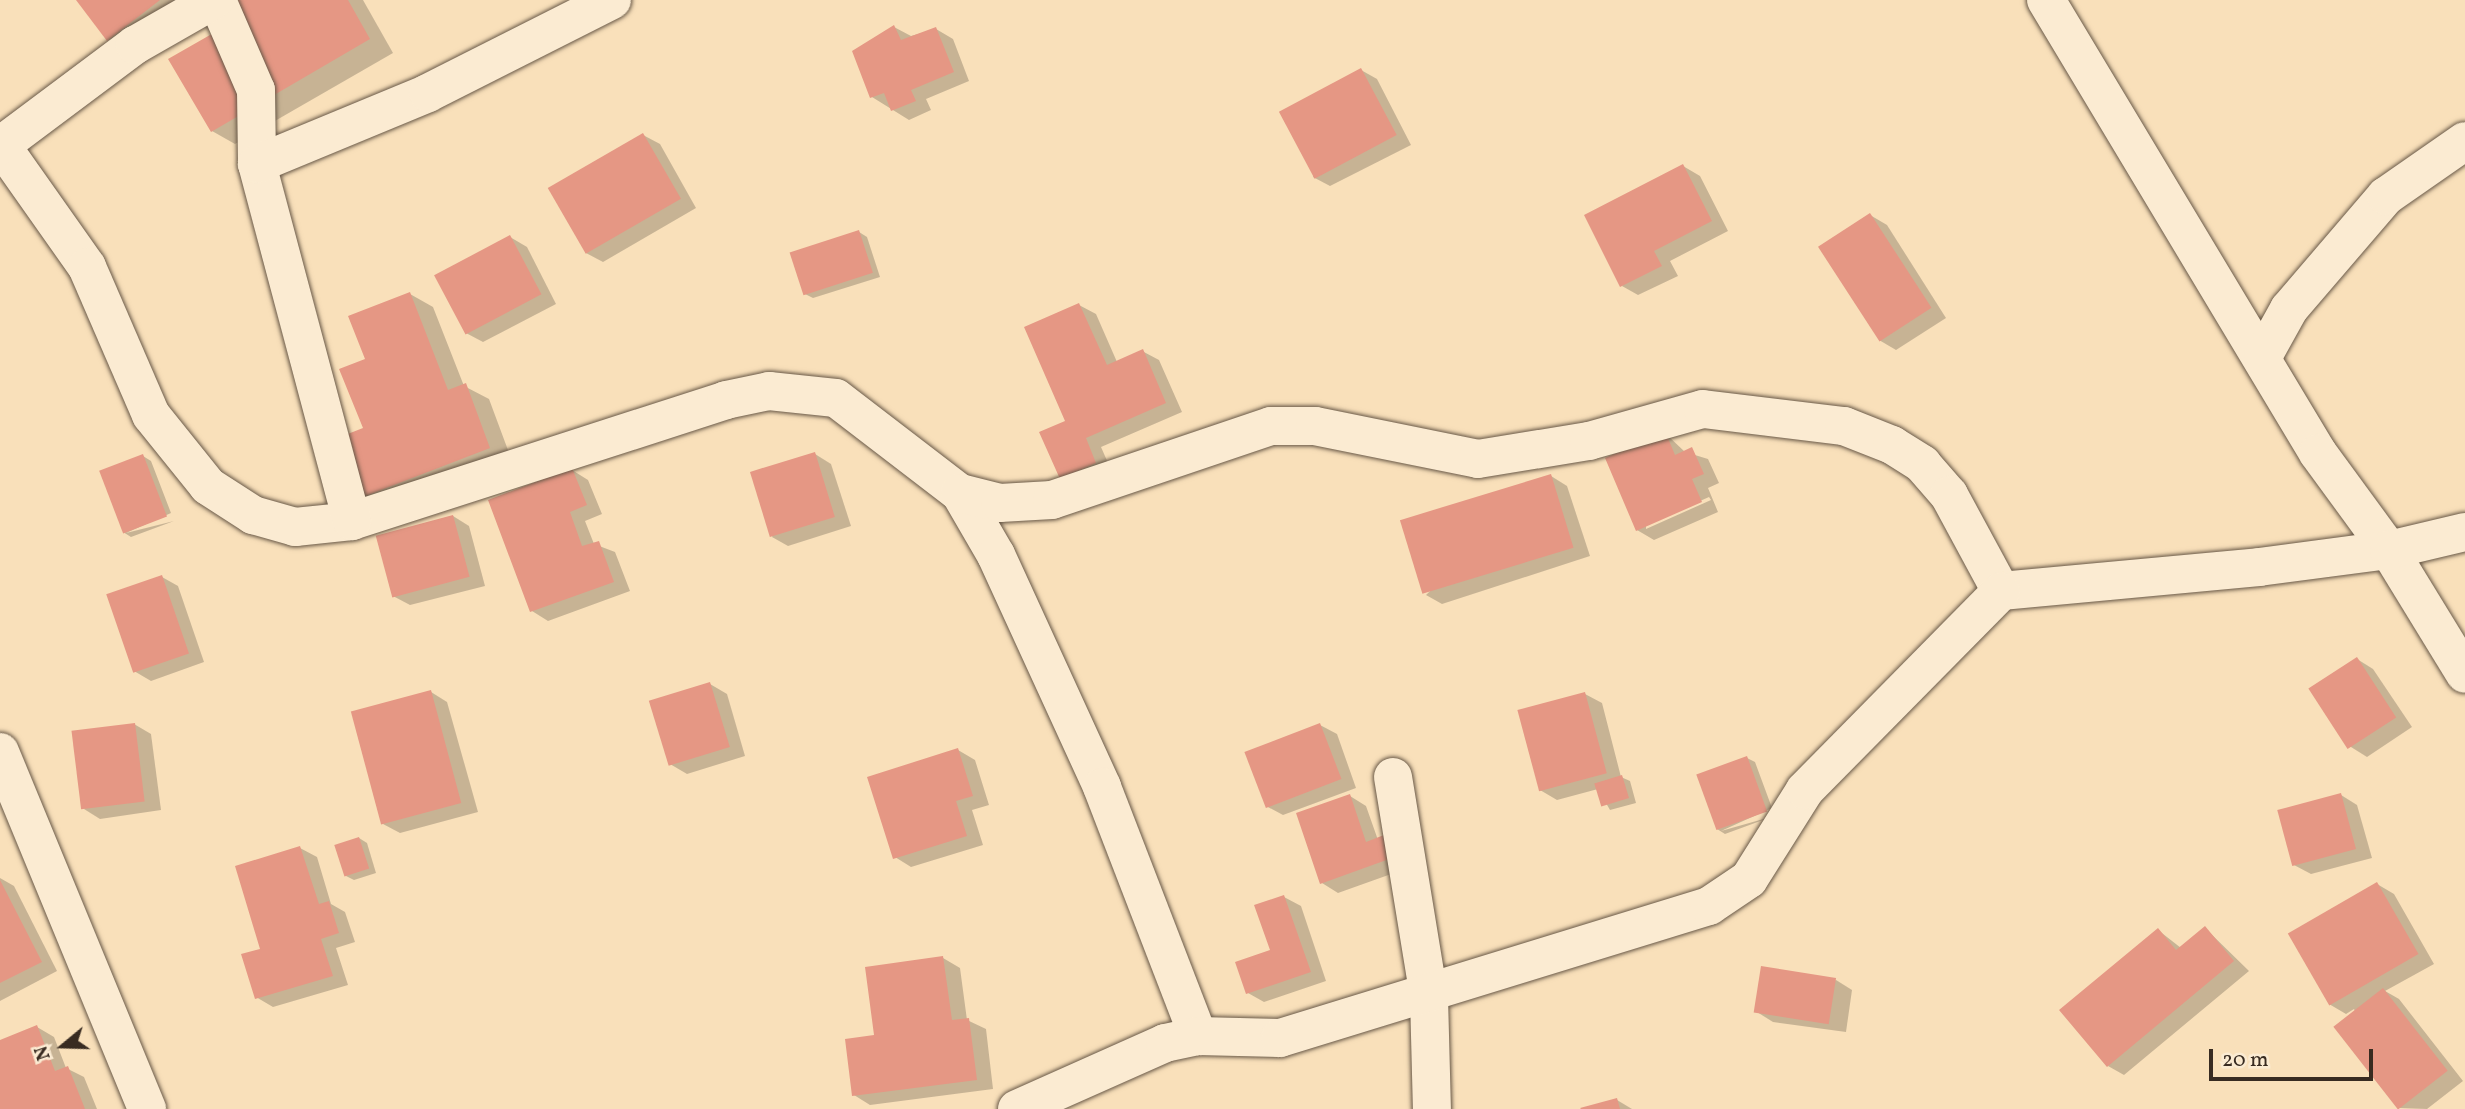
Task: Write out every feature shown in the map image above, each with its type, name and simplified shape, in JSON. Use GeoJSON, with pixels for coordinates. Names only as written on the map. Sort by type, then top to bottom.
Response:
{"type":"FeatureCollection","features":[{"type":"Feature","properties":{"kind":"street"},"geometry":{"type":"LineString","coordinates":[[352,521],[257,164],[256,90],[216,0],[135,45],[1,146],[88,267],[151,415],[208,486],[253,515],[295,527],[352,521],[645,423],[769,391],[836,398],[960,493],[996,555],[1102,787],[1198,1036]]}},
{"type":"Feature","properties":{"kind":"street"},"geometry":{"type":"LineString","coordinates":[[257,164],[428,93],[612,0]]}},
{"type":"Feature","properties":{"kind":"street"},"geometry":{"type":"LineString","coordinates":[[2046,0],[2263,356],[2318,453],[2389,550],[2465,674]]}},
{"type":"Feature","properties":{"kind":"street"},"geometry":{"type":"LineString","coordinates":[[2263,356],[2289,309],[2386,196],[2465,141]]}},
{"type":"Feature","properties":{"kind":"street"},"geometry":{"type":"LineString","coordinates":[[960,493],[1000,503],[1052,500],[1271,426],[1315,426],[1478,460],[1589,441],[1703,409],[1760,411],[1844,426],[1922,464],[1949,495],[2001,591]]}},
{"type":"Feature","properties":{"kind":"street"},"geometry":{"type":"LineString","coordinates":[[1017,1109],[1165,1043],[1198,1036],[1280,1038],[1429,997],[1582,943],[1663,924],[1709,906],[1739,886],[1805,790],[2001,591],[2389,550],[2465,532]]}},
{"type":"Feature","properties":{"kind":"street"},"geometry":{"type":"LineString","coordinates":[[0,752],[147,1109]]}},
{"type":"Feature","properties":{"kind":"street"},"geometry":{"type":"LineString","coordinates":[[1393,777],[1429,997],[1432,1109]]}},
{"type":"Feature","properties":{"kind":"building"},"geometry":{"type":"Polygon","coordinates":[[[76,0],[160,0],[107,41],[76,0]]]}},
{"type":"Feature","properties":{"kind":"building"},"geometry":{"type":"Polygon","coordinates":[[[239,0],[348,0],[370,39],[211,132],[168,59],[217,31],[209,18],[239,0]]]}},
{"type":"Feature","properties":{"kind":"building"},"geometry":{"type":"Polygon","coordinates":[[[894,25],[901,40],[936,27],[954,72],[911,90],[916,101],[891,111],[884,93],[870,98],[852,51],[894,25]]]}},
{"type":"Feature","properties":{"kind":"building"},"geometry":{"type":"Polygon","coordinates":[[[1361,68],[1397,135],[1315,179],[1279,112],[1361,68]]]}},
{"type":"Feature","properties":{"kind":"building"},"geometry":{"type":"Polygon","coordinates":[[[643,133],[681,199],[586,254],[548,188],[643,133]]]}},
{"type":"Feature","properties":{"kind":"building"},"geometry":{"type":"Polygon","coordinates":[[[1683,164],[1712,221],[1654,251],[1662,266],[1620,287],[1584,215],[1683,164]]]}},
{"type":"Feature","properties":{"kind":"building"},"geometry":{"type":"Polygon","coordinates":[[[1870,213],[1932,308],[1880,342],[1818,247],[1870,213]]]}},
{"type":"Feature","properties":{"kind":"building"},"geometry":{"type":"Polygon","coordinates":[[[859,230],[873,273],[803,295],[790,253],[859,230]]]}},
{"type":"Feature","properties":{"kind":"building"},"geometry":{"type":"Polygon","coordinates":[[[510,235],[541,294],[466,335],[434,275],[510,235]]]}},
{"type":"Feature","properties":{"kind":"building"},"geometry":{"type":"Polygon","coordinates":[[[410,292],[448,390],[466,383],[490,448],[363,497],[340,437],[363,428],[339,369],[365,359],[348,316],[410,292]]]}},
{"type":"Feature","properties":{"kind":"building"},"geometry":{"type":"Polygon","coordinates":[[[1079,303],[1107,365],[1143,349],[1166,403],[1086,438],[1096,463],[1060,479],[1039,432],[1065,421],[1024,327],[1079,303]]]}},
{"type":"Feature","properties":{"kind":"building"},"geometry":{"type":"Polygon","coordinates":[[[1665,431],[1675,455],[1692,447],[1704,474],[1692,479],[1702,502],[1636,531],[1605,458],[1665,431]]]}},
{"type":"Feature","properties":{"kind":"building"},"geometry":{"type":"Polygon","coordinates":[[[815,452],[835,517],[770,537],[750,472],[815,452]]]}},
{"type":"Feature","properties":{"kind":"building"},"geometry":{"type":"Polygon","coordinates":[[[143,454],[167,517],[123,533],[99,471],[143,454]]]}},
{"type":"Feature","properties":{"kind":"building"},"geometry":{"type":"Polygon","coordinates":[[[572,468],[587,505],[570,512],[582,546],[599,541],[614,582],[530,612],[488,500],[572,468]]]}},
{"type":"Feature","properties":{"kind":"building"},"geometry":{"type":"Polygon","coordinates":[[[1551,474],[1574,548],[1422,594],[1400,520],[1551,474]]]}},
{"type":"Feature","properties":{"kind":"building"},"geometry":{"type":"Polygon","coordinates":[[[453,515],[470,577],[392,598],[376,536],[453,515]]]}},
{"type":"Feature","properties":{"kind":"building"},"geometry":{"type":"Polygon","coordinates":[[[162,575],[189,653],[133,673],[106,594],[162,575]]]}},
{"type":"Feature","properties":{"kind":"building"},"geometry":{"type":"Polygon","coordinates":[[[2357,657],[2396,717],[2348,749],[2308,689],[2357,657]]]}},
{"type":"Feature","properties":{"kind":"building"},"geometry":{"type":"Polygon","coordinates":[[[710,682],[730,747],[669,766],[649,701],[710,682]]]}},
{"type":"Feature","properties":{"kind":"building"},"geometry":{"type":"Polygon","coordinates":[[[431,690],[461,803],[381,824],[351,711],[431,690]]]}},
{"type":"Feature","properties":{"kind":"building"},"geometry":{"type":"Polygon","coordinates":[[[1585,692],[1607,773],[1539,791],[1517,710],[1585,692]]]}},
{"type":"Feature","properties":{"kind":"building"},"geometry":{"type":"Polygon","coordinates":[[[135,723],[145,801],[81,809],[71,731],[135,723]]]}},
{"type":"Feature","properties":{"kind":"building"},"geometry":{"type":"Polygon","coordinates":[[[1320,723],[1342,779],[1266,808],[1244,752],[1320,723]]]}},
{"type":"Feature","properties":{"kind":"building"},"geometry":{"type":"Polygon","coordinates":[[[958,748],[973,796],[956,801],[967,836],[893,859],[867,777],[958,748]]]}},
{"type":"Feature","properties":{"kind":"building"},"geometry":{"type":"Polygon","coordinates":[[[1747,756],[1767,811],[1716,830],[1696,774],[1747,756]]]}},
{"type":"Feature","properties":{"kind":"building"},"geometry":{"type":"Polygon","coordinates":[[[1622,775],[1629,798],[1601,806],[1594,783],[1622,775]]]}},
{"type":"Feature","properties":{"kind":"building"},"geometry":{"type":"Polygon","coordinates":[[[2341,793],[2356,849],[2292,866],[2277,810],[2341,793]]]}},
{"type":"Feature","properties":{"kind":"building"},"geometry":{"type":"Polygon","coordinates":[[[1350,794],[1366,842],[1384,835],[1392,858],[1320,884],[1296,813],[1350,794]]]}},
{"type":"Feature","properties":{"kind":"building"},"geometry":{"type":"Polygon","coordinates":[[[359,837],[369,868],[344,876],[334,845],[359,837]]]}},
{"type":"Feature","properties":{"kind":"building"},"geometry":{"type":"Polygon","coordinates":[[[300,846],[319,904],[329,901],[339,933],[321,939],[333,976],[255,999],[241,954],[260,949],[235,866],[300,846]]]}},
{"type":"Feature","properties":{"kind":"building"},"geometry":{"type":"Polygon","coordinates":[[[0,880],[42,962],[0,983],[0,880]]]}},
{"type":"Feature","properties":{"kind":"building"},"geometry":{"type":"Polygon","coordinates":[[[2377,882],[2418,954],[2329,1005],[2288,934],[2377,882]]]}},
{"type":"Feature","properties":{"kind":"building"},"geometry":{"type":"Polygon","coordinates":[[[1284,895],[1311,972],[1246,994],[1235,962],[1270,950],[1254,905],[1284,895]]]}},
{"type":"Feature","properties":{"kind":"building"},"geometry":{"type":"Polygon","coordinates":[[[2205,926],[2234,961],[2107,1067],[2059,1010],[2158,928],[2176,950],[2205,926]]]}},
{"type":"Feature","properties":{"kind":"building"},"geometry":{"type":"Polygon","coordinates":[[[943,956],[952,1020],[969,1018],[977,1080],[852,1096],[845,1039],[874,1035],[865,967],[943,956]]]}},
{"type":"Feature","properties":{"kind":"building"},"geometry":{"type":"Polygon","coordinates":[[[1761,966],[1836,978],[1829,1024],[1754,1012],[1761,966]]]}},
{"type":"Feature","properties":{"kind":"building"},"geometry":{"type":"Polygon","coordinates":[[[2383,988],[2448,1071],[2398,1109],[2333,1027],[2383,988]]]}},
{"type":"Feature","properties":{"kind":"building"},"geometry":{"type":"Polygon","coordinates":[[[37,1025],[55,1071],[68,1066],[85,1109],[0,1109],[0,1040],[37,1025]]]}},
{"type":"Feature","properties":{"kind":"building"},"geometry":{"type":"Polygon","coordinates":[[[1617,1098],[1620,1109],[1580,1108],[1617,1098]]]}}]}
